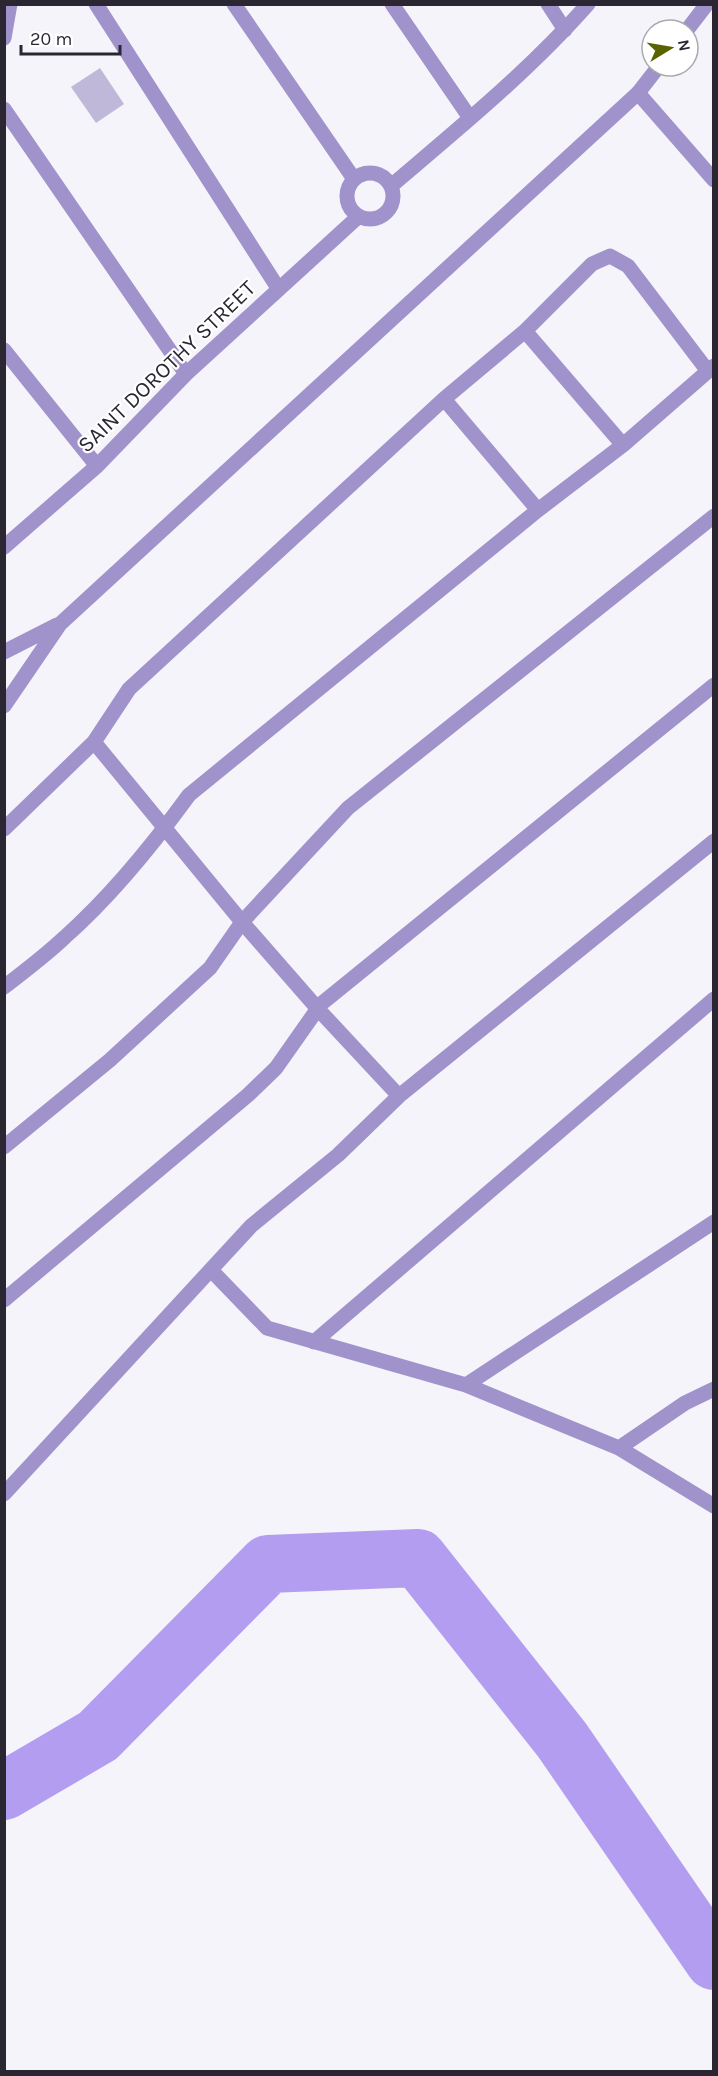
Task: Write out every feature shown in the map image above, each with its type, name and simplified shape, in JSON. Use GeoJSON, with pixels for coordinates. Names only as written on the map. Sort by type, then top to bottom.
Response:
{"type":"FeatureCollection","features":[{"type":"Feature","properties":{"kind":"street"},"geometry":{"type":"LineString","coordinates":[[4,38],[10,4]]}},
{"type":"Feature","properties":{"kind":"street"},"geometry":{"type":"LineString","coordinates":[[96,4],[278,288]]}},
{"type":"Feature","properties":{"kind":"street"},"geometry":{"type":"LineString","coordinates":[[234,4],[354,179]]}},
{"type":"Feature","properties":{"kind":"street"},"geometry":{"type":"LineString","coordinates":[[392,4],[470,118]]}},
{"type":"Feature","properties":{"kind":"street"},"geometry":{"type":"LineString","coordinates":[[548,4],[565,30]]}},
{"type":"Feature","properties":{"kind":"street"},"geometry":{"type":"LineString","coordinates":[[391,186],[470,118],[565,30],[588,4]]}},
{"type":"Feature","properties":{"kind":"street"},"geometry":{"type":"LineString","coordinates":[[696,18],[707,4]]}},
{"type":"Feature","properties":{"kind":"street"},"geometry":{"type":"LineString","coordinates":[[4,706],[60,624],[638,93],[650,78]]}},
{"type":"Feature","properties":{"kind":"street"},"geometry":{"type":"LineString","coordinates":[[638,93],[714,180]]}},
{"type":"Feature","properties":{"kind":"street"},"geometry":{"type":"LineString","coordinates":[[4,110],[186,374]]}},
{"type":"Feature","properties":{"kind":"street"},"geometry":{"type":"LineString","coordinates":[[367,172],[381,175],[391,186],[393,201],[386,213],[373,219],[359,216],[349,206],[347,192],[354,179],[367,172]]}},
{"type":"Feature","properties":{"kind":"street","name":"SAINT DOROTHY STREET"},"geometry":{"type":"LineString","coordinates":[[6,544],[97,466],[186,374],[359,216]]}},
{"type":"Feature","properties":{"kind":"street"},"geometry":{"type":"LineString","coordinates":[[4,829],[94,742],[129,689],[444,399],[525,331],[592,264],[610,256],[620,259],[628,266],[710,368],[623,445],[538,510],[189,795],[166,826],[66,936],[4,987]]}},
{"type":"Feature","properties":{"kind":"street"},"geometry":{"type":"LineString","coordinates":[[525,331],[623,445]]}},
{"type":"Feature","properties":{"kind":"street"},"geometry":{"type":"LineString","coordinates":[[4,350],[97,466]]}},
{"type":"Feature","properties":{"kind":"street"},"geometry":{"type":"LineString","coordinates":[[444,399],[538,510]]}},
{"type":"Feature","properties":{"kind":"street"},"geometry":{"type":"LineString","coordinates":[[4,1147],[172,1005],[210,968],[242,922],[348,808],[714,516]]}},
{"type":"Feature","properties":{"kind":"street"},"geometry":{"type":"LineString","coordinates":[[4,652],[60,624]]}},
{"type":"Feature","properties":{"kind":"street"},"geometry":{"type":"LineString","coordinates":[[4,1300],[248,1095],[276,1068],[321,1004],[714,685]]}},
{"type":"Feature","properties":{"kind":"street"},"geometry":{"type":"LineString","coordinates":[[94,742],[166,826],[242,922],[318,1009],[399,1096]]}},
{"type":"Feature","properties":{"kind":"street"},"geometry":{"type":"LineString","coordinates":[[4,1494],[252,1226],[338,1155],[399,1096],[714,841]]}},
{"type":"Feature","properties":{"kind":"street"},"geometry":{"type":"LineString","coordinates":[[314,1342],[714,999]]}},
{"type":"Feature","properties":{"kind":"street"},"geometry":{"type":"LineString","coordinates":[[466,1385],[711,1230]]}},
{"type":"Feature","properties":{"kind":"street"},"geometry":{"type":"LineString","coordinates":[[211,1270],[267,1328],[466,1385],[619,1448],[714,1506]]}},
{"type":"Feature","properties":{"kind":"street"},"geometry":{"type":"LineString","coordinates":[[619,1448],[685,1403],[714,1389]]}},
{"type":"Feature","properties":{"kind":"building"},"geometry":{"type":"Polygon","coordinates":[[[100,68],[124,104],[96,123],[71,87],[100,68]]]}},
{"type":"Feature","properties":{"kind":"waterway"},"geometry":{"type":"LineString","coordinates":[[4,1791],[98,1736],[268,1564],[418,1558],[562,1740],[714,1961]]}}]}
